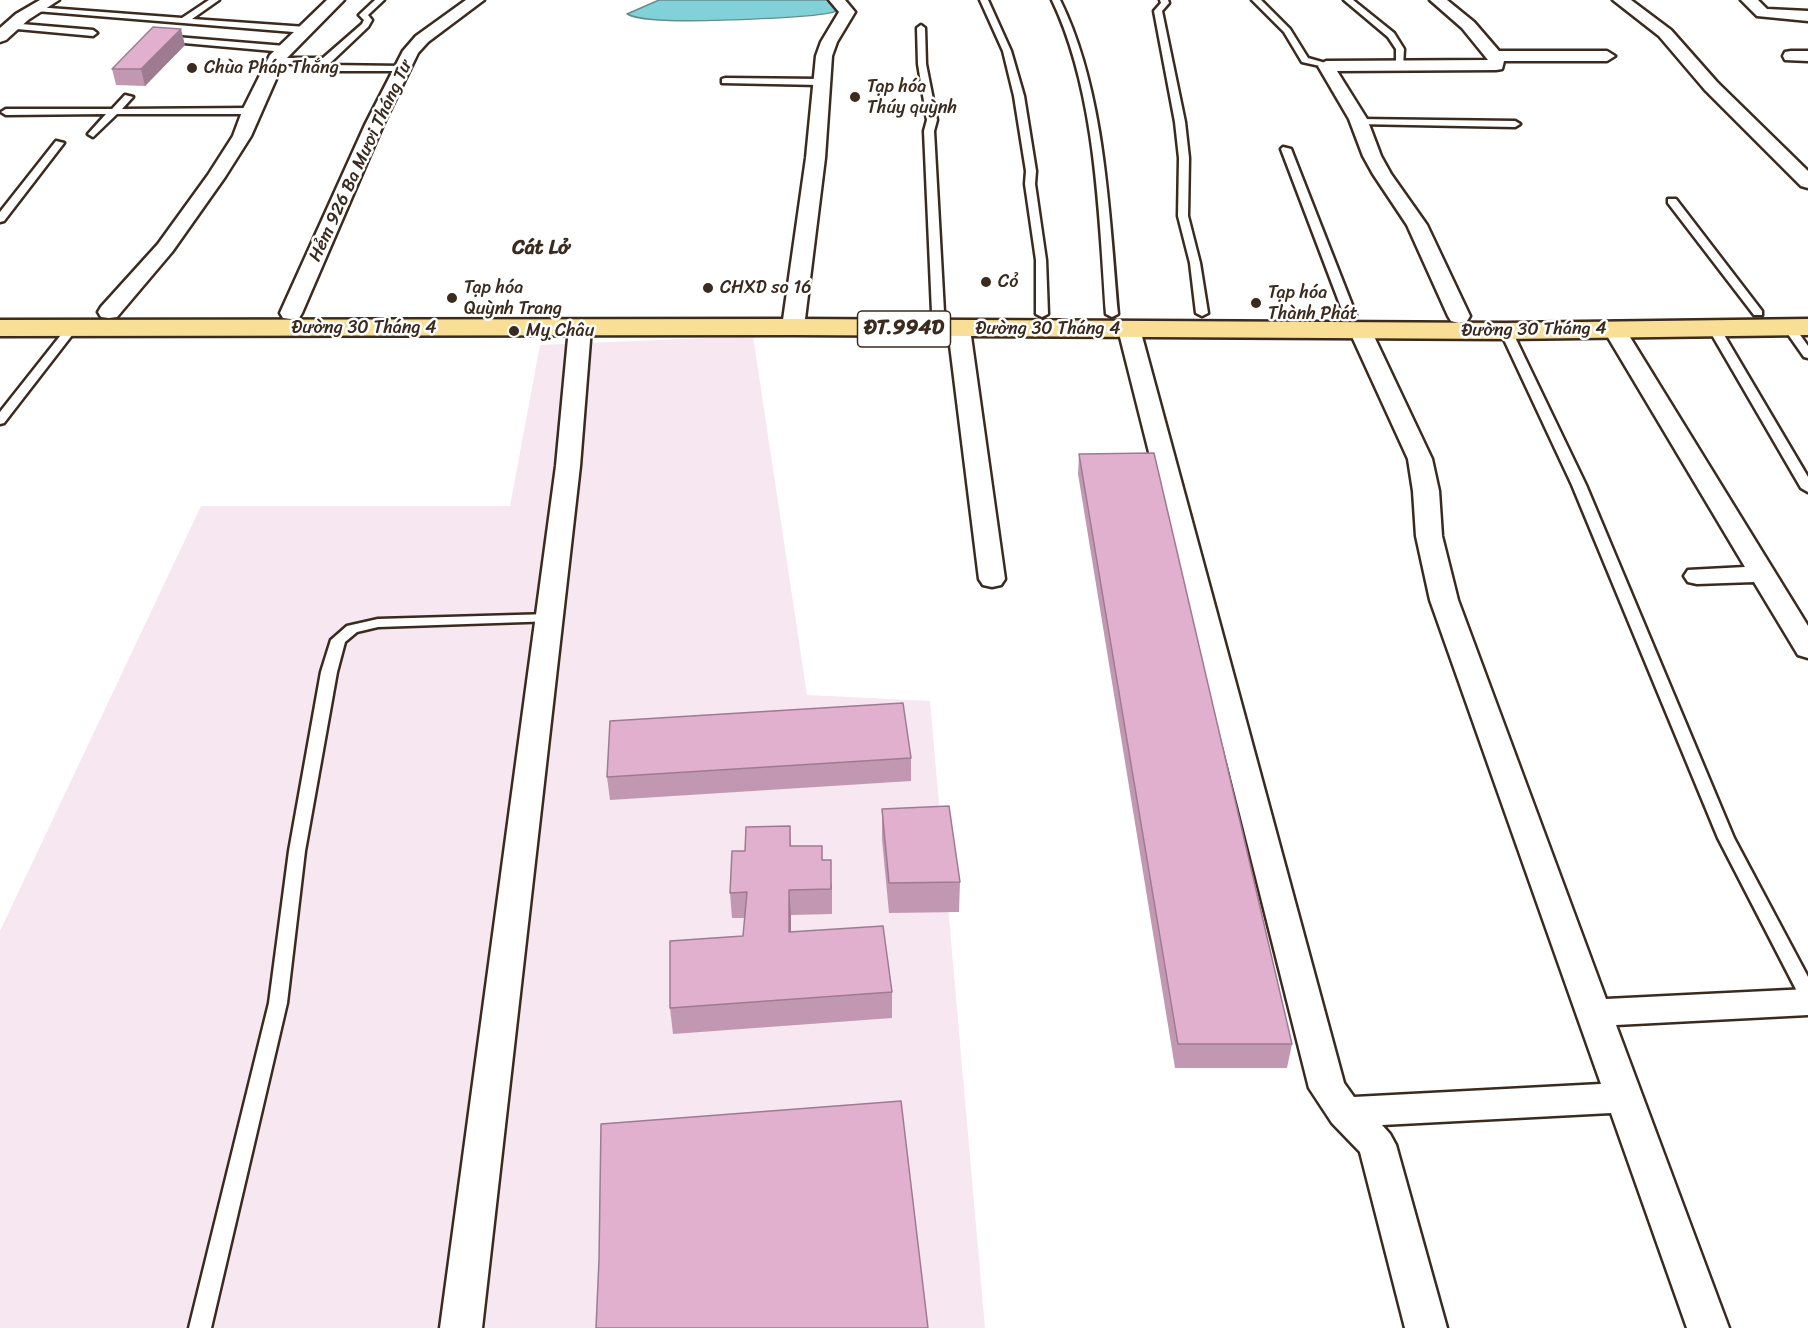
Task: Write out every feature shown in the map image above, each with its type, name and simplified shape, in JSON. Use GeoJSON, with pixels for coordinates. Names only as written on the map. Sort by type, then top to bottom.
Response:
{"type":"FeatureCollection","features":[{"type":"Feature","properties":{"kind":"main road","name":"Đường 30 Tháng 4"},"geometry":{"type":"LineString","coordinates":[[794,320],[938,312],[1042,314],[1121,321],[1355,322],[1459,316],[1758,313],[1802,322]]}},
{"type":"Feature","properties":{"kind":"main road","name":"Đường 30 Tháng 4"},"geometry":{"type":"LineString","coordinates":[[0,313],[291,313],[581,320]]}},
{"type":"Feature","properties":{"kind":"main road","name":"Đường 30 Tháng 4"},"geometry":{"type":"LineString","coordinates":[[0,328],[581,320],[794,320],[959,329],[1121,321],[1202,313],[1506,331],[1714,328],[1802,322]]}},
{"type":"Feature","properties":{"kind":"street"},"geometry":{"type":"LineString","coordinates":[[5,32],[51,0]]}},
{"type":"Feature","properties":{"kind":"street"},"geometry":{"type":"LineString","coordinates":[[109,312],[165,248],[216,177],[242,136],[251,111],[280,55],[336,0]]}},
{"type":"Feature","properties":{"kind":"street","name":"Hẻm 926 Ba Mươi Tháng Tư"},"geometry":{"type":"LineString","coordinates":[[291,313],[374,125],[411,51],[422,39],[476,0]]}},
{"type":"Feature","properties":{"kind":"street"},"geometry":{"type":"LineString","coordinates":[[794,320],[818,132],[820,82],[829,40],[846,20],[847,12],[837,0]]}},
{"type":"Feature","properties":{"kind":"street"},"geometry":{"type":"LineString","coordinates":[[1326,66],[1496,65],[1494,56],[1468,25],[1438,0]]}},
{"type":"Feature","properties":{"kind":"street"},"geometry":{"type":"LineString","coordinates":[[1622,0],[1665,33],[1711,86],[1808,182]]}},
{"type":"Feature","properties":{"kind":"street"},"geometry":{"type":"LineString","coordinates":[[1749,0],[1763,13],[1808,16]]}},
{"type":"Feature","properties":{"kind":"street"},"geometry":{"type":"LineString","coordinates":[[1494,56],[1607,56]]}},
{"type":"Feature","properties":{"kind":"street"},"geometry":{"type":"LineString","coordinates":[[1326,66],[1360,122],[1372,156],[1412,215],[1459,316]]}},
{"type":"Feature","properties":{"kind":"street"},"geometry":{"type":"LineString","coordinates":[[461,1328],[550,618],[568,466],[581,320]]}},
{"type":"Feature","properties":{"kind":"street"},"geometry":{"type":"LineString","coordinates":[[1121,321],[1327,1088],[1345,1112],[1377,1145],[1426,1328]]}},
{"type":"Feature","properties":{"kind":"street"},"geometry":{"type":"LineString","coordinates":[[1355,322],[1419,459],[1426,491],[1429,536],[1443,600],[1708,1328]]}},
{"type":"Feature","properties":{"kind":"street"},"geometry":{"type":"LineString","coordinates":[[959,329],[992,579]]}},
{"type":"Feature","properties":{"kind":"street"},"geometry":{"type":"LineString","coordinates":[[1614,329],[1808,649]]}},
{"type":"Feature","properties":{"kind":"street"},"geometry":{"type":"LineString","coordinates":[[1697,576],[1763,574]]}},
{"type":"Feature","properties":{"kind":"street"},"geometry":{"type":"LineString","coordinates":[[1595,1013],[1808,1002]]}},
{"type":"Feature","properties":{"kind":"street"},"geometry":{"type":"LineString","coordinates":[[1345,1112],[1624,1097]]}},
{"type":"Feature","properties":{"kind":"lane"},"geometry":{"type":"LineString","coordinates":[[215,0],[158,38],[325,61]]}},
{"type":"Feature","properties":{"kind":"lane"},"geometry":{"type":"LineString","coordinates":[[380,0],[363,15],[368,20],[365,25],[325,61],[322,68],[402,69]]}},
{"type":"Feature","properties":{"kind":"lane"},"geometry":{"type":"LineString","coordinates":[[984,0],[1007,51],[1019,96],[1031,171],[1029,184],[1041,260],[1042,314]]}},
{"type":"Feature","properties":{"kind":"lane"},"geometry":{"type":"LineString","coordinates":[[1056,0],[1071,31],[1082,70],[1102,186],[1121,321]]}},
{"type":"Feature","properties":{"kind":"lane"},"geometry":{"type":"LineString","coordinates":[[1164,0],[1166,3],[1158,11],[1180,122],[1184,158],[1183,216],[1195,263],[1202,313]]}},
{"type":"Feature","properties":{"kind":"lane"},"geometry":{"type":"LineString","coordinates":[[1256,0],[1287,31],[1305,60],[1326,66]]}},
{"type":"Feature","properties":{"kind":"lane"},"geometry":{"type":"LineString","coordinates":[[1348,0],[1391,35],[1400,49],[1400,65]]}},
{"type":"Feature","properties":{"kind":"lane"},"geometry":{"type":"LineString","coordinates":[[36,9],[306,30]]}},
{"type":"Feature","properties":{"kind":"lane"},"geometry":{"type":"LineString","coordinates":[[921,28],[922,64],[932,120],[929,131],[938,312]]}},
{"type":"Feature","properties":{"kind":"lane"},"geometry":{"type":"LineString","coordinates":[[5,32],[93,33]]}},
{"type":"Feature","properties":{"kind":"lane"},"geometry":{"type":"LineString","coordinates":[[725,81],[820,82]]}},
{"type":"Feature","properties":{"kind":"lane"},"geometry":{"type":"LineString","coordinates":[[93,134],[128,97]]}},
{"type":"Feature","properties":{"kind":"lane"},"geometry":{"type":"LineString","coordinates":[[6,112],[251,111]]}},
{"type":"Feature","properties":{"kind":"lane"},"geometry":{"type":"LineString","coordinates":[[1360,122],[1515,124]]}},
{"type":"Feature","properties":{"kind":"lane"},"geometry":{"type":"LineString","coordinates":[[0,219],[59,143]]}},
{"type":"Feature","properties":{"kind":"lane"},"geometry":{"type":"LineString","coordinates":[[1286,149],[1355,322]]}},
{"type":"Feature","properties":{"kind":"lane"},"geometry":{"type":"LineString","coordinates":[[1672,201],[1758,313]]}},
{"type":"Feature","properties":{"kind":"lane"},"geometry":{"type":"LineString","coordinates":[[1802,322],[1808,354]]}},
{"type":"Feature","properties":{"kind":"lane"},"geometry":{"type":"LineString","coordinates":[[0,420],[72,328]]}},
{"type":"Feature","properties":{"kind":"lane"},"geometry":{"type":"LineString","coordinates":[[1714,328],[1808,488]]}},
{"type":"Feature","properties":{"kind":"lane"},"geometry":{"type":"LineString","coordinates":[[1506,331],[1579,485],[1726,838],[1808,994]]}},
{"type":"Feature","properties":{"kind":"lane"},"geometry":{"type":"LineString","coordinates":[[200,1328],[278,1003],[297,851],[329,672],[338,640],[352,630],[378,623],[550,618]]}},
{"type":"Feature","properties":{"kind":"shaded area"},"geometry":{"type":"Polygon","coordinates":[[[753,336],[807,695],[930,701],[985,1328],[0,1328],[0,931],[201,506],[510,506],[540,345],[753,336]]]}},
{"type":"Feature","properties":{"kind":"water"},"geometry":{"type":"Polygon","coordinates":[[[659,0],[830,0],[839,10],[782,18],[694,21],[638,18],[627,14],[659,0]]]}},
{"type":"Feature","properties":{"kind":"building"},"geometry":{"type":"Polygon","coordinates":[[[153,27],[181,29],[141,69],[112,69],[153,27]]]}},
{"type":"Feature","properties":{"kind":"building"},"geometry":{"type":"Polygon","coordinates":[[[1154,453],[1292,1044],[1178,1044],[1079,454],[1154,453]]]}},
{"type":"Feature","properties":{"kind":"building"},"geometry":{"type":"Polygon","coordinates":[[[903,703],[911,758],[607,777],[610,721],[903,703]]]}},
{"type":"Feature","properties":{"kind":"building"},"geometry":{"type":"Polygon","coordinates":[[[949,806],[960,882],[889,883],[882,809],[949,806]]]}},
{"type":"Feature","properties":{"kind":"building"},"geometry":{"type":"Polygon","coordinates":[[[790,826],[790,846],[822,846],[822,860],[831,860],[831,889],[789,890],[789,932],[883,926],[892,992],[670,1008],[670,941],[743,936],[747,892],[730,893],[732,851],[745,851],[746,827],[790,826]]]}},
{"type":"Feature","properties":{"kind":"building"},"geometry":{"type":"Polygon","coordinates":[[[901,1101],[928,1328],[596,1328],[601,1124],[901,1101]]]}},
{"type":"Feature","properties":{"kind":"place","name":"Chùa Pháp Thắng"},"geometry":{"type":"Point","coordinates":[192,68]}},
{"type":"Feature","properties":{"kind":"place","name":"Tạp hóa Thúy quỳnh"},"geometry":{"type":"Point","coordinates":[855,97]}},
{"type":"Feature","properties":{"kind":"place","name":"Cỏ"},"geometry":{"type":"Point","coordinates":[986,282]}},
{"type":"Feature","properties":{"kind":"place","name":"CHXD so 16"},"geometry":{"type":"Point","coordinates":[708,288]}},
{"type":"Feature","properties":{"kind":"place","name":"Tạp hóa Quỳnh Trang"},"geometry":{"type":"Point","coordinates":[452,298]}},
{"type":"Feature","properties":{"kind":"place","name":"Tạp hóa Thành Phát"},"geometry":{"type":"Point","coordinates":[1256,303]}},
{"type":"Feature","properties":{"kind":"place","name":"Mỵ Châu"},"geometry":{"type":"Point","coordinates":[514,331]}},
{"type":"Feature","properties":{"kind":"district","name":"Cát Lở"},"geometry":{"type":"Point","coordinates":[541,249]}}]}
